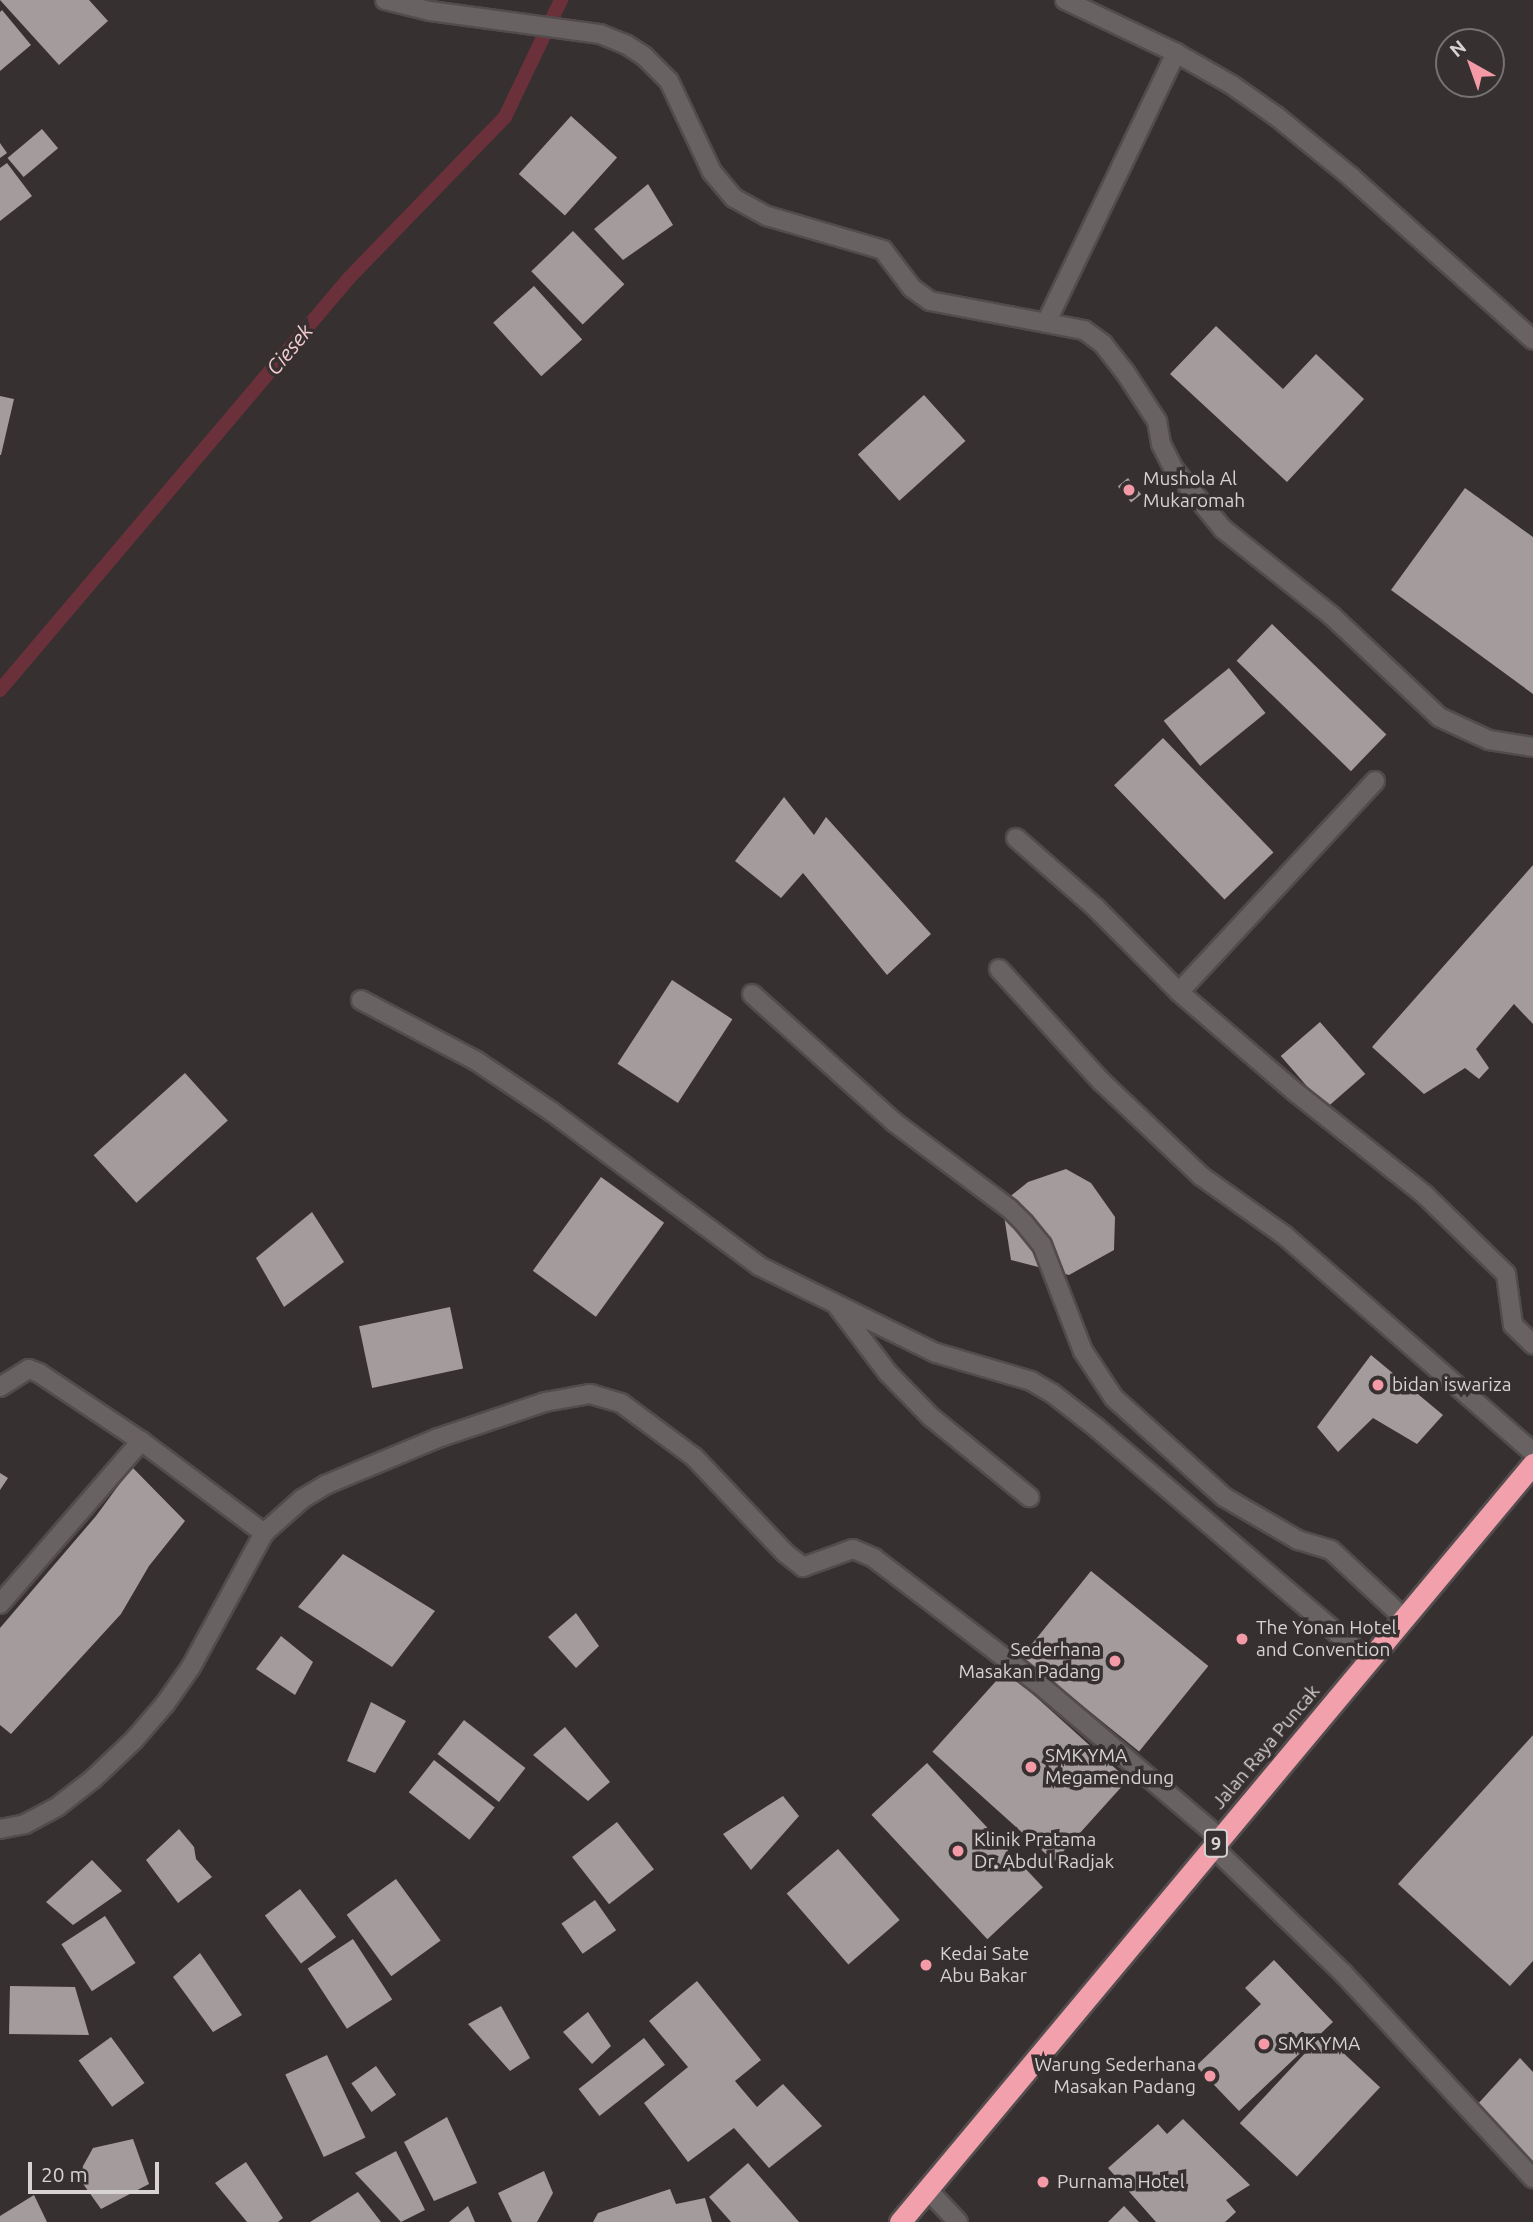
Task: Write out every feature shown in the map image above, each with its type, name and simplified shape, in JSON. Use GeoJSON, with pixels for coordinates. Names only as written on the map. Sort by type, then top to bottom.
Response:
{"type":"FeatureCollection","features":[{"type":"Feature","properties":{"kind":"highway","name":"Jalan Raya Puncak"},"geometry":{"type":"LineString","coordinates":[[900,2222],[1533,1464]]}},
{"type":"Feature","properties":{"kind":"street"},"geometry":{"type":"LineString","coordinates":[[1065,0],[1176,53],[1232,85],[1276,116],[1351,177],[1533,340]]}},
{"type":"Feature","properties":{"kind":"street"},"geometry":{"type":"LineString","coordinates":[[393,1],[430,11],[600,34],[644,56],[669,81],[712,172],[734,198],[767,216],[883,250],[912,288],[930,301],[1084,330],[1103,344],[1157,421],[1161,444],[1172,468],[1223,529],[1332,616],[1439,717],[1489,740],[1533,747]]}},
{"type":"Feature","properties":{"kind":"street"},"geometry":{"type":"LineString","coordinates":[[1046,323],[1176,53]]}},
{"type":"Feature","properties":{"kind":"street"},"geometry":{"type":"LineString","coordinates":[[1179,992],[1375,781]]}},
{"type":"Feature","properties":{"kind":"street"},"geometry":{"type":"LineString","coordinates":[[1016,838],[1096,908],[1179,992],[1294,1091],[1402,1173],[1497,1265],[1506,1274],[1513,1325],[1533,1344]]}},
{"type":"Feature","properties":{"kind":"street"},"geometry":{"type":"LineString","coordinates":[[999,969],[1102,1082],[1201,1175],[1284,1235],[1533,1452]]}},
{"type":"Feature","properties":{"kind":"street"},"geometry":{"type":"LineString","coordinates":[[752,994],[894,1122],[1010,1209],[1024,1223],[1042,1245],[1083,1351],[1114,1398],[1224,1497],[1298,1540],[1331,1550],[1404,1618]]}},
{"type":"Feature","properties":{"kind":"street"},"geometry":{"type":"LineString","coordinates":[[361,1000],[475,1060],[552,1112],[738,1252],[838,1307],[936,1353],[1031,1381],[1052,1393],[1098,1429],[1368,1660]]}},
{"type":"Feature","properties":{"kind":"street"},"geometry":{"type":"LineString","coordinates":[[838,1307],[888,1373],[932,1417],[1029,1497]]}},
{"type":"Feature","properties":{"kind":"street"},"geometry":{"type":"LineString","coordinates":[[0,1387],[29,1369],[39,1373],[141,1441],[264,1533]]}},
{"type":"Feature","properties":{"kind":"street"},"geometry":{"type":"LineString","coordinates":[[0,1829],[25,1824],[57,1807],[93,1779],[134,1740],[165,1704],[191,1667],[264,1533],[281,1515],[325,1485],[438,1438],[571,1395],[605,1396],[639,1414],[694,1457],[785,1553],[803,1567],[853,1549],[874,1558],[1039,1684],[1216,1842],[1343,1973],[1533,2178]]}},
{"type":"Feature","properties":{"kind":"street"},"geometry":{"type":"LineString","coordinates":[[0,1604],[141,1441]]}},
{"type":"Feature","properties":{"kind":"street"},"geometry":{"type":"LineString","coordinates":[[927,2189],[958,2222]]}},
{"type":"Feature","properties":{"kind":"building"},"geometry":{"type":"Polygon","coordinates":[[[0,0],[89,0],[108,21],[59,65],[0,0]]]}},
{"type":"Feature","properties":{"kind":"building"},"geometry":{"type":"Polygon","coordinates":[[[2,10],[31,45],[0,71],[0,12],[2,10]]]}},
{"type":"Feature","properties":{"kind":"building"},"geometry":{"type":"Polygon","coordinates":[[[571,116],[617,157],[565,215],[519,174],[571,116]]]}},
{"type":"Feature","properties":{"kind":"building"},"geometry":{"type":"Polygon","coordinates":[[[42,129],[58,148],[24,177],[8,158],[42,129]]]}},
{"type":"Feature","properties":{"kind":"building"},"geometry":{"type":"Polygon","coordinates":[[[0,143],[7,153],[0,158],[0,143]]]}},
{"type":"Feature","properties":{"kind":"building"},"geometry":{"type":"Polygon","coordinates":[[[7,163],[32,196],[0,221],[0,168],[7,163]]]}},
{"type":"Feature","properties":{"kind":"building"},"geometry":{"type":"Polygon","coordinates":[[[648,184],[673,225],[623,260],[594,229],[648,184]]]}},
{"type":"Feature","properties":{"kind":"building"},"geometry":{"type":"Polygon","coordinates":[[[573,231],[624,284],[583,325],[531,271],[573,231]]]}},
{"type":"Feature","properties":{"kind":"building"},"geometry":{"type":"Polygon","coordinates":[[[534,286],[582,340],[541,376],[493,323],[534,286]]]}},
{"type":"Feature","properties":{"kind":"building"},"geometry":{"type":"Polygon","coordinates":[[[1216,326],[1283,389],[1316,354],[1364,399],[1287,482],[1170,374],[1216,326]]]}},
{"type":"Feature","properties":{"kind":"building"},"geometry":{"type":"Polygon","coordinates":[[[924,395],[965,441],[899,501],[858,455],[924,395]]]}},
{"type":"Feature","properties":{"kind":"building"},"geometry":{"type":"Polygon","coordinates":[[[0,396],[14,399],[1,455],[0,455],[0,396]]]}},
{"type":"Feature","properties":{"kind":"building","name":"Mushola Al Mukaromah"},"geometry":{"type":"Polygon","coordinates":[[[1128,478],[1141,494],[1131,503],[1118,486],[1128,478]]]}},
{"type":"Feature","properties":{"kind":"building"},"geometry":{"type":"Polygon","coordinates":[[[1465,488],[1533,537],[1533,694],[1391,590],[1465,488]]]}},
{"type":"Feature","properties":{"kind":"building"},"geometry":{"type":"Polygon","coordinates":[[[1272,624],[1386,734],[1351,771],[1237,661],[1272,624]]]}},
{"type":"Feature","properties":{"kind":"building"},"geometry":{"type":"Polygon","coordinates":[[[1229,668],[1266,713],[1200,766],[1164,721],[1229,668]]]}},
{"type":"Feature","properties":{"kind":"building"},"geometry":{"type":"Polygon","coordinates":[[[1163,738],[1273,852],[1225,900],[1114,785],[1163,738]]]}},
{"type":"Feature","properties":{"kind":"building"},"geometry":{"type":"Polygon","coordinates":[[[784,797],[814,835],[826,817],[931,934],[887,975],[803,873],[781,898],[735,861],[784,797]]]}},
{"type":"Feature","properties":{"kind":"building"},"geometry":{"type":"Polygon","coordinates":[[[1533,865],[1533,1024],[1514,1004],[1476,1049],[1489,1068],[1479,1079],[1465,1068],[1424,1094],[1372,1047],[1533,865]]]}},
{"type":"Feature","properties":{"kind":"building"},"geometry":{"type":"Polygon","coordinates":[[[672,980],[732,1019],[678,1103],[618,1064],[672,980]]]}},
{"type":"Feature","properties":{"kind":"building"},"geometry":{"type":"Polygon","coordinates":[[[1320,1022],[1365,1074],[1326,1108],[1281,1056],[1320,1022]]]}},
{"type":"Feature","properties":{"kind":"building"},"geometry":{"type":"Polygon","coordinates":[[[185,1073],[228,1121],[136,1203],[94,1155],[185,1073]]]}},
{"type":"Feature","properties":{"kind":"building"},"geometry":{"type":"Polygon","coordinates":[[[1066,1169],[1091,1183],[1115,1217],[1114,1250],[1069,1275],[1011,1260],[1002,1203],[1028,1182],[1066,1169]]]}},
{"type":"Feature","properties":{"kind":"building"},"geometry":{"type":"Polygon","coordinates":[[[601,1177],[664,1223],[596,1317],[533,1271],[601,1177]]]}},
{"type":"Feature","properties":{"kind":"building"},"geometry":{"type":"Polygon","coordinates":[[[312,1212],[344,1262],[284,1307],[256,1258],[312,1212]]]}},
{"type":"Feature","properties":{"kind":"building"},"geometry":{"type":"Polygon","coordinates":[[[450,1307],[463,1369],[372,1388],[359,1326],[450,1307]]]}},
{"type":"Feature","properties":{"kind":"building","name":"bidan iswariza"},"geometry":{"type":"Polygon","coordinates":[[[1371,1355],[1443,1415],[1417,1444],[1373,1418],[1338,1452],[1317,1427],[1371,1355]]]}},
{"type":"Feature","properties":{"kind":"building"},"geometry":{"type":"Polygon","coordinates":[[[132,1467],[185,1521],[149,1566],[121,1614],[11,1734],[0,1725],[0,1628],[96,1516],[132,1467]]]}},
{"type":"Feature","properties":{"kind":"building"},"geometry":{"type":"Polygon","coordinates":[[[0,1473],[8,1478],[0,1490],[0,1473]]]}},
{"type":"Feature","properties":{"kind":"building"},"geometry":{"type":"Polygon","coordinates":[[[343,1554],[435,1611],[392,1667],[298,1607],[343,1554]]]}},
{"type":"Feature","properties":{"kind":"building","name":"Sederhana Masakan Padang"},"geometry":{"type":"Polygon","coordinates":[[[1091,1571],[1208,1666],[1139,1752],[1022,1656],[1091,1571]]]}},
{"type":"Feature","properties":{"kind":"building"},"geometry":{"type":"Polygon","coordinates":[[[576,1613],[599,1646],[576,1668],[548,1637],[576,1613]]]}},
{"type":"Feature","properties":{"kind":"building"},"geometry":{"type":"Polygon","coordinates":[[[281,1636],[313,1662],[295,1695],[256,1669],[281,1636]]]}},
{"type":"Feature","properties":{"kind":"building","name":"SMK YMA Megamendung"},"geometry":{"type":"Polygon","coordinates":[[[1006,1670],[1128,1780],[1054,1861],[932,1752],[1006,1670]]]}},
{"type":"Feature","properties":{"kind":"building"},"geometry":{"type":"Polygon","coordinates":[[[371,1702],[406,1721],[375,1773],[347,1761],[371,1702]]]}},
{"type":"Feature","properties":{"kind":"building"},"geometry":{"type":"Polygon","coordinates":[[[464,1720],[525,1768],[499,1802],[438,1754],[464,1720]]]}},
{"type":"Feature","properties":{"kind":"building"},"geometry":{"type":"Polygon","coordinates":[[[565,1727],[610,1782],[588,1801],[533,1755],[565,1727]]]}},
{"type":"Feature","properties":{"kind":"building"},"geometry":{"type":"Polygon","coordinates":[[[1533,1735],[1533,1961],[1510,1986],[1398,1884],[1533,1735]]]}},
{"type":"Feature","properties":{"kind":"building"},"geometry":{"type":"Polygon","coordinates":[[[434,1760],[495,1807],[469,1840],[409,1792],[434,1760]]]}},
{"type":"Feature","properties":{"kind":"building","name":"Klinik Pratama Dr. Abdul Radjak"},"geometry":{"type":"Polygon","coordinates":[[[927,1763],[1043,1887],[987,1939],[871,1815],[927,1763]]]}},
{"type":"Feature","properties":{"kind":"building"},"geometry":{"type":"Polygon","coordinates":[[[783,1796],[799,1816],[751,1870],[723,1834],[783,1796]]]}},
{"type":"Feature","properties":{"kind":"building"},"geometry":{"type":"Polygon","coordinates":[[[617,1822],[654,1869],[609,1904],[572,1857],[617,1822]]]}},
{"type":"Feature","properties":{"kind":"building"},"geometry":{"type":"Polygon","coordinates":[[[179,1829],[194,1847],[196,1859],[212,1877],[178,1903],[146,1860],[179,1829]]]}},
{"type":"Feature","properties":{"kind":"building"},"geometry":{"type":"Polygon","coordinates":[[[838,1849],[900,1920],[848,1965],[787,1894],[838,1849]]]}},
{"type":"Feature","properties":{"kind":"building"},"geometry":{"type":"Polygon","coordinates":[[[92,1860],[122,1891],[73,1925],[46,1902],[92,1860]]]}},
{"type":"Feature","properties":{"kind":"building"},"geometry":{"type":"Polygon","coordinates":[[[396,1879],[441,1940],[391,1976],[347,1915],[396,1879]]]}},
{"type":"Feature","properties":{"kind":"building"},"geometry":{"type":"Polygon","coordinates":[[[300,1889],[336,1937],[301,1963],[265,1915],[300,1889]]]}},
{"type":"Feature","properties":{"kind":"building"},"geometry":{"type":"Polygon","coordinates":[[[595,1900],[616,1930],[583,1954],[561,1924],[595,1900]]]}},
{"type":"Feature","properties":{"kind":"building"},"geometry":{"type":"Polygon","coordinates":[[[105,1916],[135,1963],[92,1991],[61,1944],[105,1916]]]}},
{"type":"Feature","properties":{"kind":"building"},"geometry":{"type":"Polygon","coordinates":[[[353,1939],[392,1999],[347,2029],[308,1968],[353,1939]]]}},
{"type":"Feature","properties":{"kind":"building"},"geometry":{"type":"Polygon","coordinates":[[[200,1953],[242,2015],[213,2032],[173,1977],[200,1953]]]}},
{"type":"Feature","properties":{"kind":"building","name":"SMK YMA"},"geometry":{"type":"Polygon","coordinates":[[[1274,1960],[1333,2022],[1239,2111],[1196,2066],[1261,2004],[1245,1988],[1274,1960]]]}},
{"type":"Feature","properties":{"kind":"building"},"geometry":{"type":"Polygon","coordinates":[[[697,1981],[761,2060],[735,2081],[757,2107],[783,2084],[822,2126],[769,2168],[734,2128],[688,2162],[644,2103],[688,2067],[649,2021],[697,1981]]]}},
{"type":"Feature","properties":{"kind":"building"},"geometry":{"type":"Polygon","coordinates":[[[10,1986],[75,1987],[89,2035],[9,2034],[10,1986]]]}},
{"type":"Feature","properties":{"kind":"building"},"geometry":{"type":"Polygon","coordinates":[[[501,2006],[530,2058],[510,2071],[468,2024],[501,2006]]]}},
{"type":"Feature","properties":{"kind":"building"},"geometry":{"type":"Polygon","coordinates":[[[588,2012],[611,2046],[592,2064],[563,2032],[588,2012]]]}},
{"type":"Feature","properties":{"kind":"building"},"geometry":{"type":"Polygon","coordinates":[[[1323,2034],[1380,2087],[1297,2176],[1240,2123],[1323,2034]]]}},
{"type":"Feature","properties":{"kind":"building"},"geometry":{"type":"Polygon","coordinates":[[[111,2037],[145,2083],[112,2107],[79,2061],[111,2037]]]}},
{"type":"Feature","properties":{"kind":"building"},"geometry":{"type":"Polygon","coordinates":[[[644,2038],[665,2065],[600,2116],[579,2089],[644,2038]]]}},
{"type":"Feature","properties":{"kind":"building"},"geometry":{"type":"Polygon","coordinates":[[[327,2055],[365,2137],[324,2157],[285,2074],[327,2055]]]}},
{"type":"Feature","properties":{"kind":"building"},"geometry":{"type":"Polygon","coordinates":[[[1520,2058],[1533,2072],[1533,2173],[1475,2107],[1520,2058]]]}},
{"type":"Feature","properties":{"kind":"building"},"geometry":{"type":"Polygon","coordinates":[[[376,2066],[396,2095],[372,2112],[351,2083],[376,2066]]]}},
{"type":"Feature","properties":{"kind":"building"},"geometry":{"type":"Polygon","coordinates":[[[447,2117],[477,2183],[434,2201],[404,2142],[447,2117]]]}},
{"type":"Feature","properties":{"kind":"building"},"geometry":{"type":"Polygon","coordinates":[[[1183,2119],[1250,2185],[1226,2200],[1236,2212],[1225,2222],[1156,2222],[1108,2168],[1158,2124],[1167,2134],[1183,2119]]]}},
{"type":"Feature","properties":{"kind":"building"},"geometry":{"type":"Polygon","coordinates":[[[133,2139],[149,2184],[101,2209],[81,2181],[83,2166],[93,2148],[133,2139]]]}},
{"type":"Feature","properties":{"kind":"building"},"geometry":{"type":"Polygon","coordinates":[[[396,2151],[425,2210],[401,2222],[355,2173],[396,2151]]]}},
{"type":"Feature","properties":{"kind":"building"},"geometry":{"type":"Polygon","coordinates":[[[246,2162],[283,2218],[278,2222],[247,2222],[215,2183],[246,2162]]]}},
{"type":"Feature","properties":{"kind":"building"},"geometry":{"type":"Polygon","coordinates":[[[748,2163],[799,2222],[731,2222],[709,2197],[748,2163]]]}},
{"type":"Feature","properties":{"kind":"building"},"geometry":{"type":"Polygon","coordinates":[[[544,2171],[553,2193],[537,2222],[512,2222],[498,2193],[544,2171]]]}},
{"type":"Feature","properties":{"kind":"building"},"geometry":{"type":"Polygon","coordinates":[[[670,2189],[676,2204],[705,2198],[712,2222],[593,2222],[598,2213],[670,2189]]]}},
{"type":"Feature","properties":{"kind":"building"},"geometry":{"type":"Polygon","coordinates":[[[358,2192],[381,2222],[310,2222],[358,2192]]]}},
{"type":"Feature","properties":{"kind":"building"},"geometry":{"type":"Polygon","coordinates":[[[34,2195],[47,2222],[0,2222],[0,2216],[34,2195]]]}},
{"type":"Feature","properties":{"kind":"building"},"geometry":{"type":"Polygon","coordinates":[[[468,2206],[475,2222],[449,2222],[468,2206]]]}},
{"type":"Feature","properties":{"kind":"building"},"geometry":{"type":"Polygon","coordinates":[[[1124,2206],[1139,2222],[1108,2222],[1124,2206]]]}},
{"type":"Feature","properties":{"kind":"waterway","name":"Ciesek"},"geometry":{"type":"LineString","coordinates":[[0,690],[349,278],[505,117],[561,0]]}},
{"type":"Feature","properties":{"kind":"place","name":"Mushola Al Mukaromah"},"geometry":{"type":"Point","coordinates":[1129,490]}},
{"type":"Feature","properties":{"kind":"place","name":"bidan iswariza"},"geometry":{"type":"Point","coordinates":[1378,1385]}},
{"type":"Feature","properties":{"kind":"place","name":"The Yonan Hotel and Convention"},"geometry":{"type":"Point","coordinates":[1242,1639]}},
{"type":"Feature","properties":{"kind":"place","name":"Sederhana Masakan Padang"},"geometry":{"type":"Point","coordinates":[1115,1661]}},
{"type":"Feature","properties":{"kind":"place","name":"SMK YMA Megamendung"},"geometry":{"type":"Point","coordinates":[1031,1767]}},
{"type":"Feature","properties":{"kind":"place","name":"Klinik Pratama Dr. Abdul Radjak"},"geometry":{"type":"Point","coordinates":[958,1851]}},
{"type":"Feature","properties":{"kind":"place","name":"Kedai Sate Abu Bakar"},"geometry":{"type":"Point","coordinates":[926,1965]}},
{"type":"Feature","properties":{"kind":"place","name":"SMK YMA"},"geometry":{"type":"Point","coordinates":[1264,2044]}},
{"type":"Feature","properties":{"kind":"place","name":"Warung Sederhana Masakan Padang"},"geometry":{"type":"Point","coordinates":[1210,2076]}},
{"type":"Feature","properties":{"kind":"place","name":"Purnama Hotel"},"geometry":{"type":"Point","coordinates":[1043,2182]}}]}
